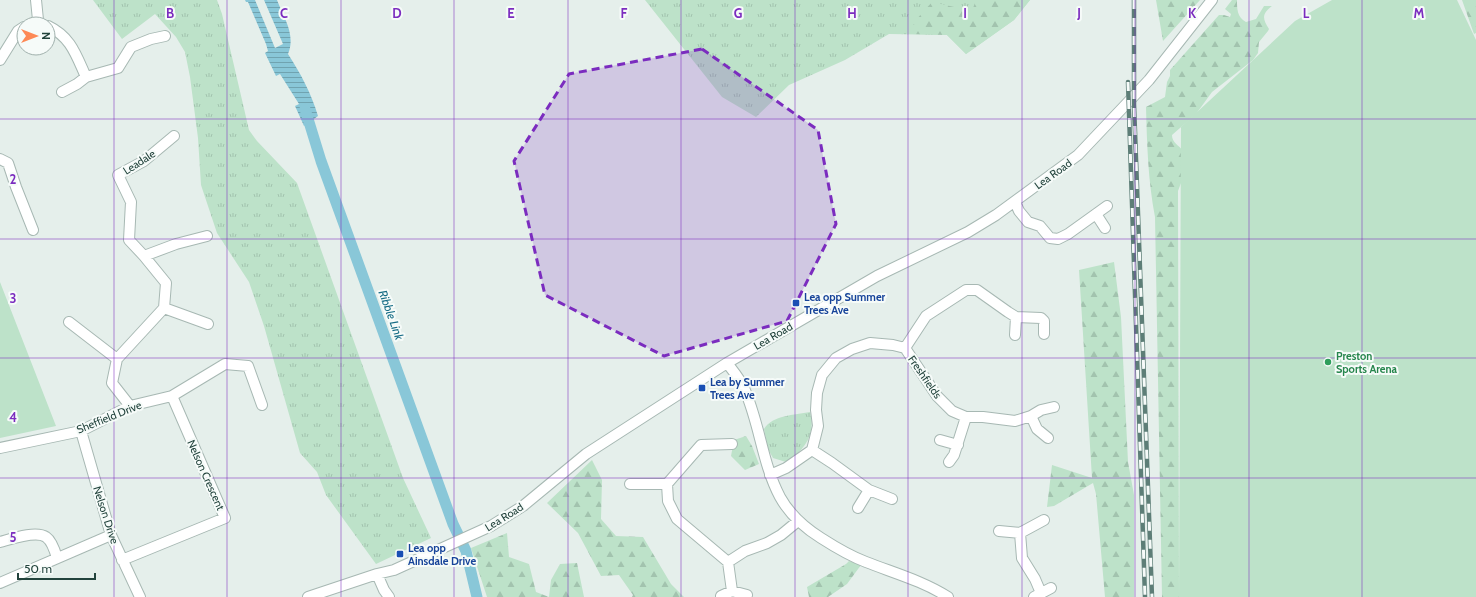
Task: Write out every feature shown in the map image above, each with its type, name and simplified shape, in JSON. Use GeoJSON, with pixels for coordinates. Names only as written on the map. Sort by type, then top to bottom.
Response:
{"type":"FeatureCollection","features":[{"type":"Feature","properties":{"kind":"street"},"geometry":{"type":"LineString","coordinates":[[36,0],[37,16]]}},
{"type":"Feature","properties":{"kind":"street","name":"Lea Road"},"geometry":{"type":"LineString","coordinates":[[308,597],[376,574],[394,570],[474,534],[507,517],[524,506],[586,454],[727,363],[877,276],[968,232],[996,216],[1078,155],[1097,136],[1149,80],[1212,0]]}},
{"type":"Feature","properties":{"kind":"street"},"geometry":{"type":"LineString","coordinates":[[56,30],[70,43],[86,78]]}},
{"type":"Feature","properties":{"kind":"street"},"geometry":{"type":"LineString","coordinates":[[0,60],[16,33]]}},
{"type":"Feature","properties":{"kind":"street"},"geometry":{"type":"LineString","coordinates":[[62,92],[86,78],[118,68],[131,47],[151,39],[165,36]]}},
{"type":"Feature","properties":{"kind":"street","name":"Leadale"},"geometry":{"type":"LineString","coordinates":[[164,308],[166,283],[144,256],[128,240],[131,202],[118,175],[144,161],[174,136]]}},
{"type":"Feature","properties":{"kind":"street"},"geometry":{"type":"LineString","coordinates":[[0,159],[8,163],[33,230]]}},
{"type":"Feature","properties":{"kind":"street"},"geometry":{"type":"LineString","coordinates":[[1015,202],[1019,211],[1028,222],[1040,226],[1050,238],[1058,239],[1107,206]]}},
{"type":"Feature","properties":{"kind":"street"},"geometry":{"type":"LineString","coordinates":[[1096,214],[1105,228]]}},
{"type":"Feature","properties":{"kind":"street"},"geometry":{"type":"LineString","coordinates":[[144,256],[176,244],[207,236]]}},
{"type":"Feature","properties":{"kind":"street","name":"Freshfields"},"geometry":{"type":"LineString","coordinates":[[905,348],[926,316],[966,290],[977,290],[1016,317]]}},
{"type":"Feature","properties":{"kind":"street"},"geometry":{"type":"LineString","coordinates":[[130,406],[112,383],[117,359],[164,308],[208,324]]}},
{"type":"Feature","properties":{"kind":"street"},"geometry":{"type":"LineString","coordinates":[[1015,335],[1016,317],[1041,318],[1044,321],[1044,334]]}},
{"type":"Feature","properties":{"kind":"street"},"geometry":{"type":"LineString","coordinates":[[69,322],[117,359]]}},
{"type":"Feature","properties":{"kind":"street","name":"Freshfields"},"geometry":{"type":"LineString","coordinates":[[812,450],[818,426],[816,410],[818,387],[822,375],[836,358],[852,349],[870,343],[893,345],[905,348],[937,396],[952,411],[966,417],[1015,420],[1031,416],[1041,410],[1054,407]]}},
{"type":"Feature","properties":{"kind":"street"},"geometry":{"type":"LineString","coordinates":[[727,363],[744,386],[770,475],[781,499],[798,521],[810,531],[838,549],[865,562],[937,590],[948,597]]}},
{"type":"Feature","properties":{"kind":"street","name":"Sheffield Drive"},"geometry":{"type":"LineString","coordinates":[[0,448],[81,430],[130,406],[172,396],[225,364],[248,366],[262,405]]}},
{"type":"Feature","properties":{"kind":"street","name":"Nelson Crescent"},"geometry":{"type":"LineString","coordinates":[[122,560],[225,518],[172,396]]}},
{"type":"Feature","properties":{"kind":"street"},"geometry":{"type":"LineString","coordinates":[[1031,416],[1037,429],[1048,438]]}},
{"type":"Feature","properties":{"kind":"street"},"geometry":{"type":"LineString","coordinates":[[950,462],[958,444],[966,417]]}},
{"type":"Feature","properties":{"kind":"street","name":"Nelson Drive"},"geometry":{"type":"LineString","coordinates":[[81,430],[111,535],[140,597]]}},
{"type":"Feature","properties":{"kind":"street"},"geometry":{"type":"LineString","coordinates":[[940,440],[958,444]]}},
{"type":"Feature","properties":{"kind":"street"},"geometry":{"type":"LineString","coordinates":[[732,444],[701,445],[667,484],[668,501],[677,519],[728,562],[732,590]]}},
{"type":"Feature","properties":{"kind":"street"},"geometry":{"type":"LineString","coordinates":[[770,475],[786,468],[812,450],[869,490],[892,499]]}},
{"type":"Feature","properties":{"kind":"street"},"geometry":{"type":"LineString","coordinates":[[630,484],[667,484]]}},
{"type":"Feature","properties":{"kind":"street"},"geometry":{"type":"LineString","coordinates":[[858,508],[869,490]]}},
{"type":"Feature","properties":{"kind":"street"},"geometry":{"type":"LineString","coordinates":[[999,531],[1020,533],[1044,520]]}},
{"type":"Feature","properties":{"kind":"street"},"geometry":{"type":"LineString","coordinates":[[728,562],[745,551],[767,543],[781,535],[798,521]]}},
{"type":"Feature","properties":{"kind":"street"},"geometry":{"type":"LineString","coordinates":[[1020,533],[1022,558],[1035,579],[1037,595],[1051,588]]}},
{"type":"Feature","properties":{"kind":"street"},"geometry":{"type":"LineString","coordinates":[[0,542],[33,534],[45,536],[52,544],[57,558]]}},
{"type":"Feature","properties":{"kind":"street"},"geometry":{"type":"LineString","coordinates":[[0,583],[111,535]]}},
{"type":"Feature","properties":{"kind":"street"},"geometry":{"type":"LineString","coordinates":[[376,574],[389,597]]}},
{"type":"Feature","properties":{"kind":"street"},"geometry":{"type":"LineString","coordinates":[[721,596],[732,590],[747,595]]}},
{"type":"Feature","properties":{"kind":"highlighted area"},"geometry":{"type":"Polygon","coordinates":[[[702,49],[818,130],[836,224],[787,321],[664,356],[545,295],[514,161],[569,74],[702,49]]]}},
{"type":"Feature","properties":{"kind":"green space"},"geometry":{"type":"Polygon","coordinates":[[[93,0],[217,0],[222,14],[249,130],[257,141],[297,183],[403,478],[431,538],[376,564],[326,495],[317,472],[300,453],[264,326],[249,282],[217,233],[201,185],[198,138],[190,77],[185,52],[176,37],[155,14],[122,39],[93,0]]]}},
{"type":"Feature","properties":{"kind":"green space"},"geometry":{"type":"Polygon","coordinates":[[[645,0],[1030,0],[1014,20],[966,54],[947,35],[889,34],[845,60],[789,85],[756,117],[722,97],[645,0]]]}},
{"type":"Feature","properties":{"kind":"green space"},"geometry":{"type":"Polygon","coordinates":[[[976,0],[1030,0],[1014,20],[966,54],[947,35],[912,34],[915,21],[932,2],[972,11],[976,0]]]}},
{"type":"Feature","properties":{"kind":"green space"},"geometry":{"type":"Polygon","coordinates":[[[1156,0],[1200,0],[1163,41],[1156,0]]]}},
{"type":"Feature","properties":{"kind":"green space"},"geometry":{"type":"Polygon","coordinates":[[[1232,0],[1237,0],[1237,10],[1239,15],[1246,22],[1256,19],[1264,6],[1272,6],[1266,11],[1264,16],[1265,22],[1269,29],[1259,42],[1258,53],[1253,60],[1212,92],[1196,114],[1172,135],[1174,142],[1183,151],[1186,161],[1185,171],[1178,191],[1179,597],[1162,597],[1155,217],[1149,176],[1146,107],[1165,97],[1170,70],[1219,15],[1230,17],[1231,14],[1225,9],[1232,0]]]}},
{"type":"Feature","properties":{"kind":"green space","name":"Preston Sports Arena"},"geometry":{"type":"Polygon","coordinates":[[[1332,0],[1457,0],[1476,40],[1476,597],[1179,597],[1181,127],[1295,21],[1332,0]]]}},
{"type":"Feature","properties":{"kind":"green space"},"geometry":{"type":"Polygon","coordinates":[[[1462,0],[1476,0],[1476,33],[1474,34],[1462,0]]]}},
{"type":"Feature","properties":{"kind":"green space"},"geometry":{"type":"Polygon","coordinates":[[[1114,262],[1121,317],[1128,462],[1134,495],[1134,597],[1105,597],[1096,494],[1093,483],[1054,506],[1047,507],[1052,465],[1092,478],[1079,270],[1114,262]]]}},
{"type":"Feature","properties":{"kind":"green space"},"geometry":{"type":"Polygon","coordinates":[[[0,282],[56,426],[0,438],[0,282]]]}},
{"type":"Feature","properties":{"kind":"green space"},"geometry":{"type":"Polygon","coordinates":[[[810,412],[810,434],[804,447],[786,462],[773,458],[768,449],[764,429],[768,424],[778,418],[810,412]]]}},
{"type":"Feature","properties":{"kind":"green space"},"geometry":{"type":"Polygon","coordinates":[[[746,436],[752,446],[759,464],[745,470],[731,456],[734,440],[746,436]]]}},
{"type":"Feature","properties":{"kind":"green space"},"geometry":{"type":"Polygon","coordinates":[[[592,460],[602,480],[601,519],[616,536],[643,537],[671,584],[684,597],[632,597],[633,595],[619,575],[601,576],[578,533],[547,503],[592,460]]]}},
{"type":"Feature","properties":{"kind":"green space"},"geometry":{"type":"Polygon","coordinates":[[[507,533],[509,557],[529,564],[536,592],[549,597],[487,597],[471,548],[507,533]]]}},
{"type":"Feature","properties":{"kind":"green space"},"geometry":{"type":"Polygon","coordinates":[[[849,561],[861,565],[847,584],[828,597],[809,597],[807,587],[849,561]]]}},
{"type":"Feature","properties":{"kind":"green space"},"geometry":{"type":"Polygon","coordinates":[[[577,563],[584,597],[549,597],[551,580],[560,564],[577,563]]]}},
{"type":"Feature","properties":{"kind":"water"},"geometry":{"type":"Polygon","coordinates":[[[245,0],[255,0],[275,48],[283,44],[264,0],[277,0],[290,33],[291,40],[288,54],[305,84],[318,116],[304,126],[295,106],[299,104],[280,74],[276,76],[265,53],[268,51],[266,44],[248,2],[245,0]]]}},
{"type":"Feature","properties":{"kind":"waterway","name":"Ribble Link"},"geometry":{"type":"LineString","coordinates":[[305,109],[321,161],[453,524],[466,551],[477,597]]}},
{"type":"Feature","properties":{"kind":"railway"},"geometry":{"type":"LineString","coordinates":[[1134,0],[1134,104],[1152,597]]}},
{"type":"Feature","properties":{"kind":"railway"},"geometry":{"type":"LineString","coordinates":[[1128,82],[1145,597]]}},
{"type":"Feature","properties":{"kind":"place","name":"Lea opp Summer Trees Ave"},"geometry":{"type":"Point","coordinates":[796,303]}},
{"type":"Feature","properties":{"kind":"place","name":"Preston Sports Arena"},"geometry":{"type":"Point","coordinates":[1328,362]}},
{"type":"Feature","properties":{"kind":"place","name":"Lea by Summer Trees Ave"},"geometry":{"type":"Point","coordinates":[702,388]}},
{"type":"Feature","properties":{"kind":"place","name":"Lea opp Ainsdale Drive"},"geometry":{"type":"Point","coordinates":[400,554]}}]}
